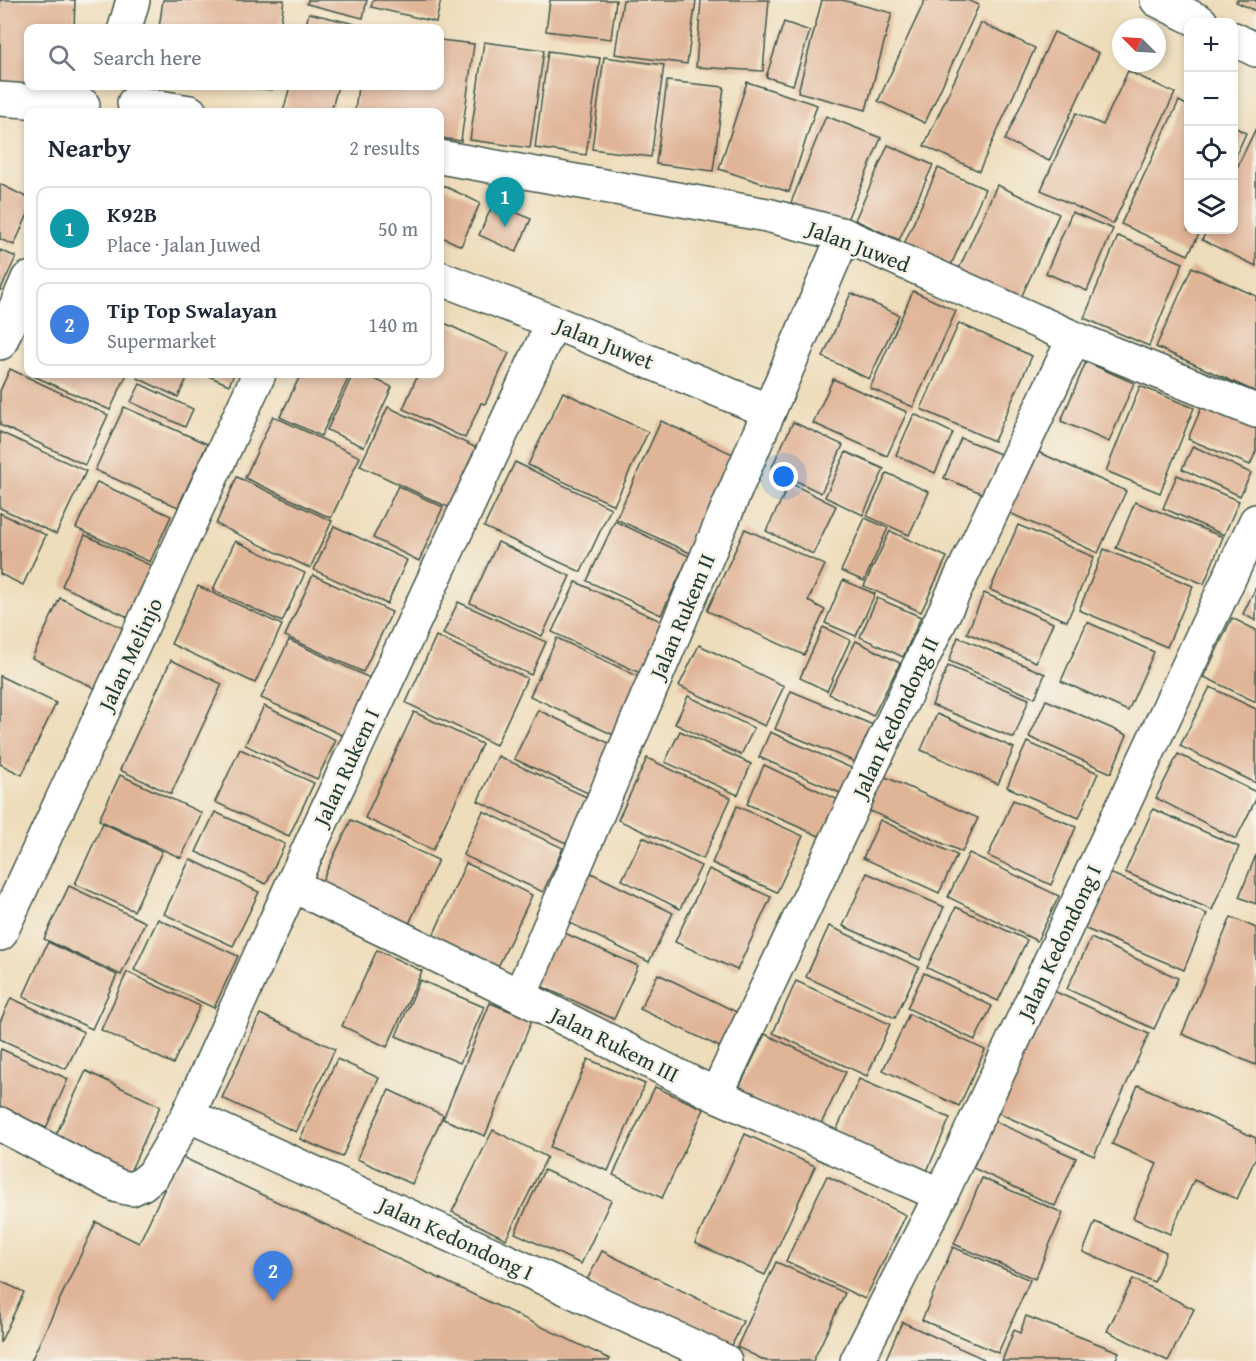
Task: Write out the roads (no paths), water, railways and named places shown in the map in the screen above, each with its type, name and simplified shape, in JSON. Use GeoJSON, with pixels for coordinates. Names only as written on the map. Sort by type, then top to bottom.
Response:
{"type":"FeatureCollection","features":[{"type":"Feature","properties":{"kind":"street"},"geometry":{"type":"LineString","coordinates":[[126,24],[133,0]]}},
{"type":"Feature","properties":{"kind":"street"},"geometry":{"type":"LineString","coordinates":[[1157,0],[1194,18]]}},
{"type":"Feature","properties":{"kind":"street"},"geometry":{"type":"LineString","coordinates":[[1238,41],[1256,50]]}},
{"type":"Feature","properties":{"kind":"street"},"geometry":{"type":"LineString","coordinates":[[0,99],[88,101]]}},
{"type":"Feature","properties":{"kind":"street"},"geometry":{"type":"LineString","coordinates":[[129,100],[170,108]]}},
{"type":"Feature","properties":{"kind":"street","name":"Jalan Juwed"},"geometry":{"type":"LineString","coordinates":[[444,158],[767,215],[844,235],[1074,338],[1256,411]]}},
{"type":"Feature","properties":{"kind":"street","name":"Jalan Rukem II"},"geometry":{"type":"LineString","coordinates":[[520,996],[844,235]]}},
{"type":"Feature","properties":{"kind":"street","name":"Jalan Juwet"},"geometry":{"type":"LineString","coordinates":[[444,280],[554,322],[769,411]]}},
{"type":"Feature","properties":{"kind":"street"},"geometry":{"type":"LineString","coordinates":[[0,343],[24,288]]}},
{"type":"Feature","properties":{"kind":"street","name":"Jalan Rukem I"},"geometry":{"type":"LineString","coordinates":[[0,1124],[117,1186],[131,1188],[142,1184],[153,1175],[188,1115],[292,885],[554,322]]}},
{"type":"Feature","properties":{"kind":"street","name":"Jalan Kedondong II"},"geometry":{"type":"LineString","coordinates":[[716,1095],[1074,338]]}},
{"type":"Feature","properties":{"kind":"street","name":"Jalan Melinjo"},"geometry":{"type":"LineString","coordinates":[[0,934],[257,378]]}},
{"type":"Feature","properties":{"kind":"street","name":"Jalan Kedondong I"},"geometry":{"type":"LineString","coordinates":[[857,1361],[941,1195],[1256,521]]}},
{"type":"Feature","properties":{"kind":"street","name":"Jalan Rukem III"},"geometry":{"type":"LineString","coordinates":[[292,885],[716,1095],[941,1195]]}},
{"type":"Feature","properties":{"kind":"street","name":"Jalan Kedondong I"},"geometry":{"type":"LineString","coordinates":[[188,1115],[725,1361]]}},
{"type":"Feature","properties":{"kind":"place","name":"K92B"},"geometry":{"type":"Point","coordinates":[505,227]}},
{"type":"Feature","properties":{"kind":"place","name":"Tip Top Swalayan"},"geometry":{"type":"Point","coordinates":[273,1301]}}]}
